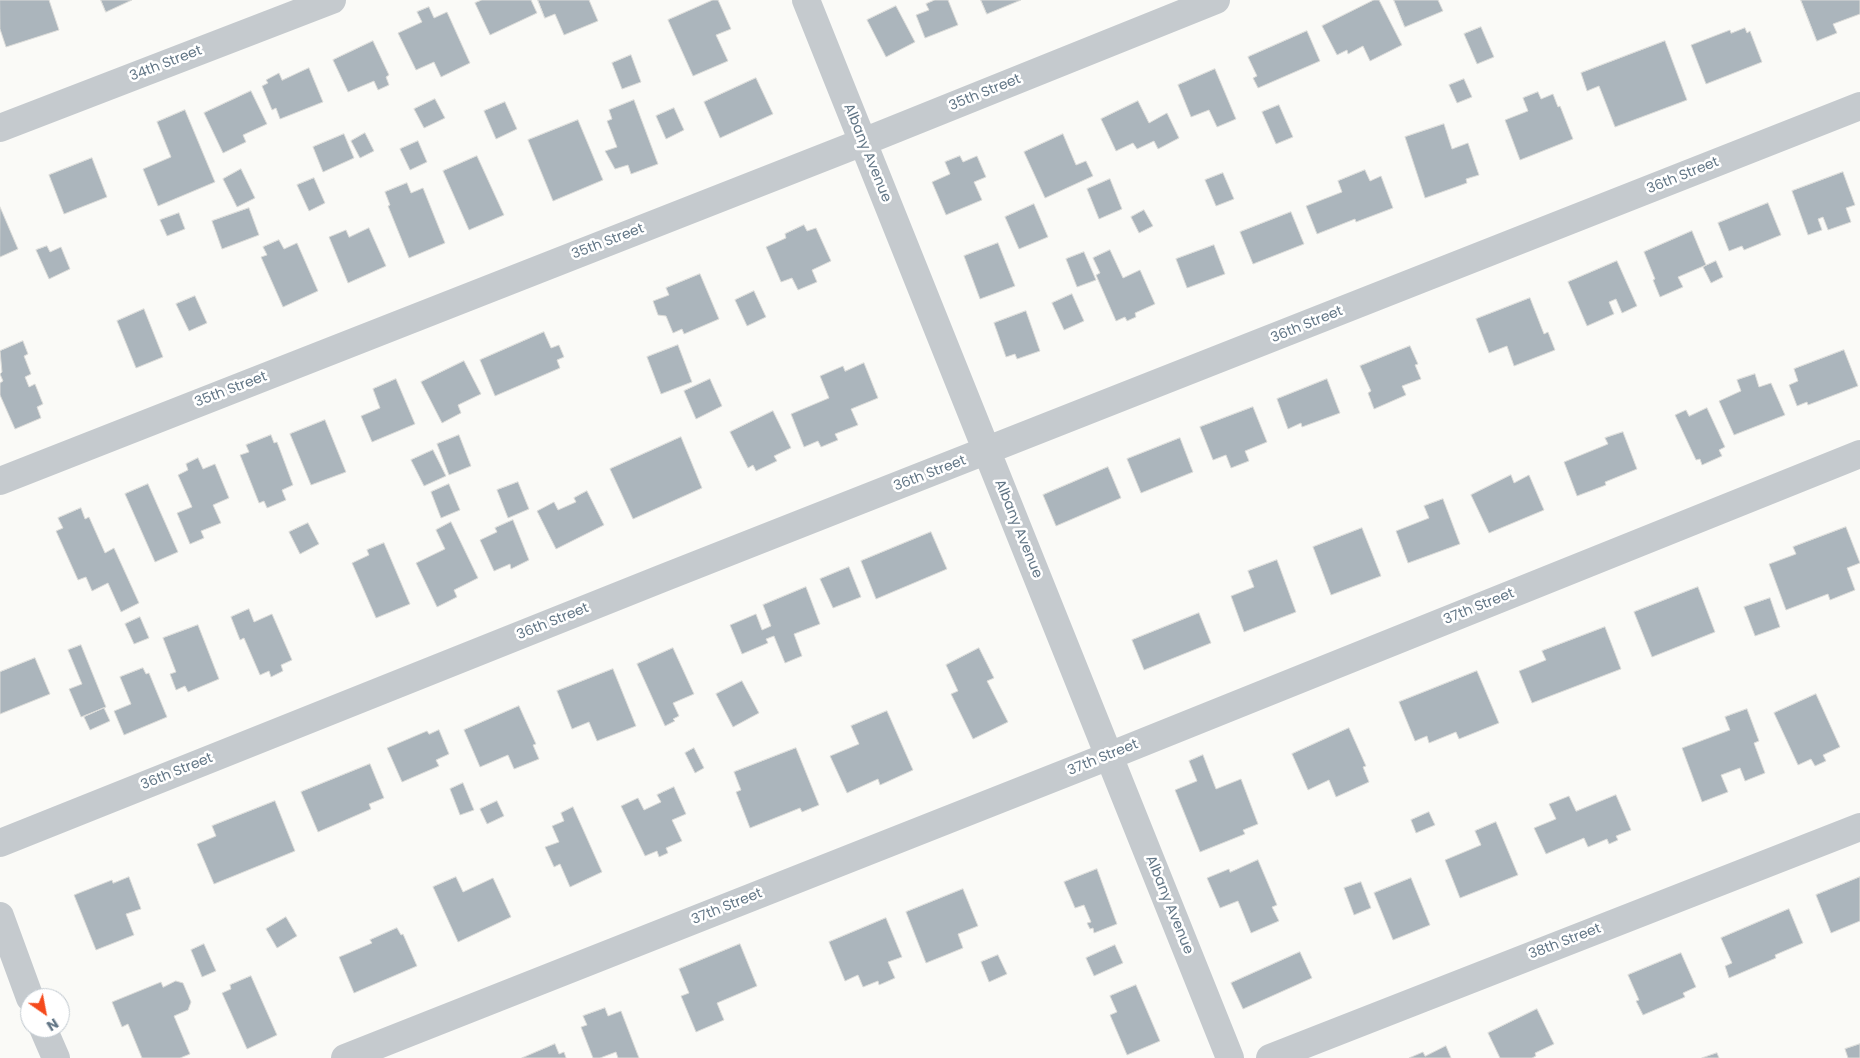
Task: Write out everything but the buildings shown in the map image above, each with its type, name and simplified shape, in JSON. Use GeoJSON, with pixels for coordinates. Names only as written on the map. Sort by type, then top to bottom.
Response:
{"type":"FeatureCollection","features":[{"type":"Feature","properties":{"kind":"street","name":"34th Street"},"geometry":{"type":"LineString","coordinates":[[0,128],[332,0]]}},
{"type":"Feature","properties":{"kind":"street","name":"Albany Avenue"},"geometry":{"type":"LineString","coordinates":[[806,0],[1230,1058]]}},
{"type":"Feature","properties":{"kind":"street","name":"35th Street"},"geometry":{"type":"LineString","coordinates":[[0,481],[863,142],[1216,0]]}},
{"type":"Feature","properties":{"kind":"street","name":"36th Street"},"geometry":{"type":"LineString","coordinates":[[0,842],[1860,106]]}},
{"type":"Feature","properties":{"kind":"street","name":"37th Street"},"geometry":{"type":"LineString","coordinates":[[345,1058],[1109,756],[1860,454]]}},
{"type":"Feature","properties":{"kind":"street","name":"38th Street"},"geometry":{"type":"LineString","coordinates":[[1270,1058],[1860,826]]}},
{"type":"Feature","properties":{"kind":"street"},"geometry":{"type":"LineString","coordinates":[[0,916],[26,988]]}},
{"type":"Feature","properties":{"kind":"street"},"geometry":{"type":"LineString","coordinates":[[0,974],[20,991]]}},
{"type":"Feature","properties":{"kind":"street"},"geometry":{"type":"LineString","coordinates":[[47,1038],[56,1058]]}}]}
